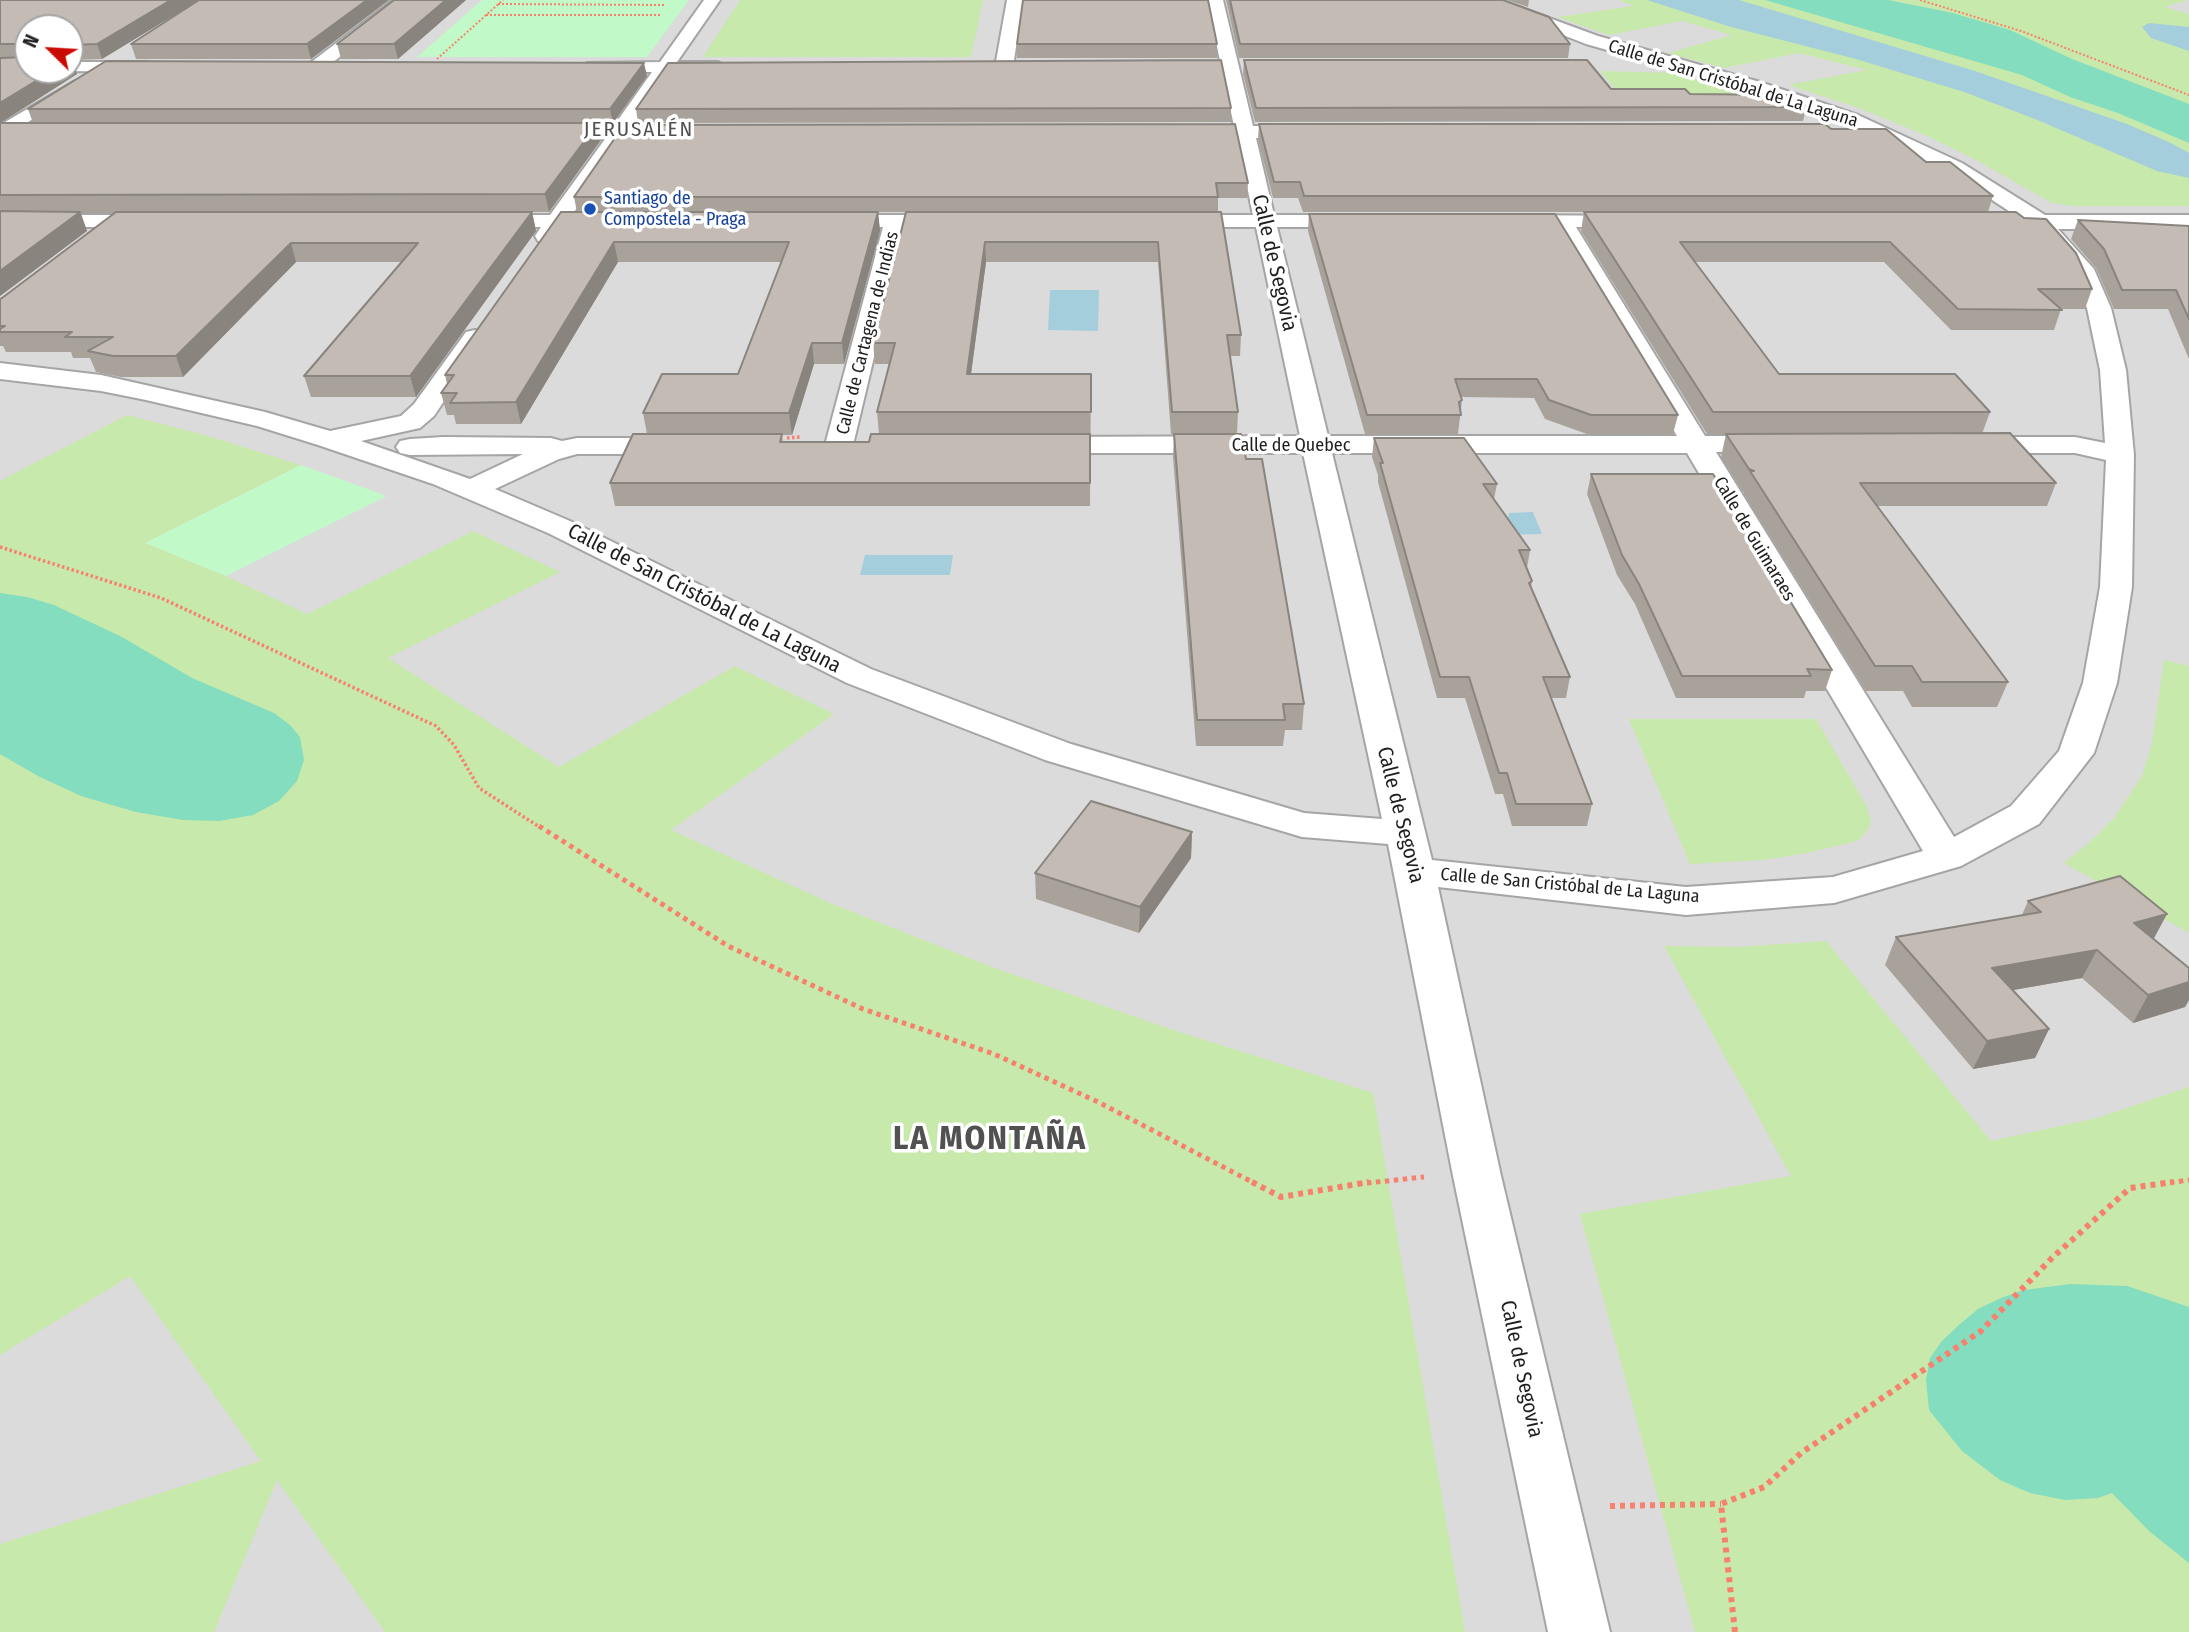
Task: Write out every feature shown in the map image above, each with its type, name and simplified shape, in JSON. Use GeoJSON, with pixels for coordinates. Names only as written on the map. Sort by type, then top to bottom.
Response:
{"type":"FeatureCollection","features":[{"type":"Feature","properties":{"kind":"street"},"geometry":{"type":"LineString","coordinates":[[343,67],[309,67],[403,0]]}},
{"type":"Feature","properties":{"kind":"street"},"geometry":{"type":"LineString","coordinates":[[531,257],[712,0]]}},
{"type":"Feature","properties":{"kind":"street"},"geometry":{"type":"LineString","coordinates":[[1004,67],[1015,0]]}},
{"type":"Feature","properties":{"kind":"street","name":"Calle de Segovia"},"geometry":{"type":"LineString","coordinates":[[1215,0],[1410,852],[1477,1176],[1579,1632]]}},
{"type":"Feature","properties":{"kind":"street","name":"Calle de San Cristóbal de La Laguna"},"geometry":{"type":"LineString","coordinates":[[0,371],[146,391],[265,420],[328,439],[408,445],[469,490],[607,548],[754,626],[925,704],[1058,752],[1277,819],[1410,852],[1686,901],[1834,890],[1947,857],[2025,815],[2076,753],[2099,683],[2116,587],[2120,455],[2113,370],[2099,308],[2082,269],[2040,222],[1955,167],[1879,130],[1793,99],[1569,33],[1486,0]]}},
{"type":"Feature","properties":{"kind":"street"},"geometry":{"type":"LineString","coordinates":[[1,132],[132,50]]}},
{"type":"Feature","properties":{"kind":"street"},"geometry":{"type":"LineString","coordinates":[[1623,66],[1680,66]]}},
{"type":"Feature","properties":{"kind":"street"},"geometry":{"type":"LineString","coordinates":[[84,67],[163,67]]}},
{"type":"Feature","properties":{"kind":"street"},"geometry":{"type":"LineString","coordinates":[[572,67],[738,67]]}},
{"type":"Feature","properties":{"kind":"street"},"geometry":{"type":"LineString","coordinates":[[1833,132],[1879,130]]}},
{"type":"Feature","properties":{"kind":"street"},"geometry":{"type":"LineString","coordinates":[[1,132],[43,132]]}},
{"type":"Feature","properties":{"kind":"street"},"geometry":{"type":"LineString","coordinates":[[529,132],[682,133]]}},
{"type":"Feature","properties":{"kind":"street"},"geometry":{"type":"LineString","coordinates":[[1163,132],[1330,132]]}},
{"type":"Feature","properties":{"kind":"street"},"geometry":{"type":"LineString","coordinates":[[0,221],[182,221]]}},
{"type":"Feature","properties":{"kind":"street"},"geometry":{"type":"LineString","coordinates":[[92,240],[117,221]]}},
{"type":"Feature","properties":{"kind":"street"},"geometry":{"type":"LineString","coordinates":[[467,221],[624,221]]}},
{"type":"Feature","properties":{"kind":"street"},"geometry":{"type":"LineString","coordinates":[[802,221],[977,221]]}},
{"type":"Feature","properties":{"kind":"street","name":"Calle de Cartagena de Indias"},"geometry":{"type":"LineString","coordinates":[[867,445],[825,445],[896,221]]}},
{"type":"Feature","properties":{"kind":"street"},"geometry":{"type":"LineString","coordinates":[[1153,221],[1381,221]]}},
{"type":"Feature","properties":{"kind":"street"},"geometry":{"type":"LineString","coordinates":[[1492,221],[1657,221]]}},
{"type":"Feature","properties":{"kind":"street","name":"Calle de Guimaraes"},"geometry":{"type":"LineString","coordinates":[[1561,221],[1947,857]]}},
{"type":"Feature","properties":{"kind":"street"},"geometry":{"type":"LineString","coordinates":[[1975,222],[2189,222]]}},
{"type":"Feature","properties":{"kind":"street"},"geometry":{"type":"LineString","coordinates":[[485,323],[424,410],[408,445],[704,446]]}},
{"type":"Feature","properties":{"kind":"street","name":"Calle de Quebec"},"geometry":{"type":"LineString","coordinates":[[1007,445],[1797,444]]}},
{"type":"Feature","properties":{"kind":"street"},"geometry":{"type":"LineString","coordinates":[[1950,445],[2075,445],[2120,455]]}},
{"type":"Feature","properties":{"kind":"street"},"geometry":{"type":"LineString","coordinates":[[469,490],[549,453],[577,446]]}},
{"type":"Feature","properties":{"kind":"path"},"geometry":{"type":"LineString","coordinates":[[437,59],[503,0]]}},
{"type":"Feature","properties":{"kind":"path"},"geometry":{"type":"LineString","coordinates":[[1920,0],[2021,30],[2189,96]]}},
{"type":"Feature","properties":{"kind":"path"},"geometry":{"type":"LineString","coordinates":[[498,4],[667,5]]}},
{"type":"Feature","properties":{"kind":"path"},"geometry":{"type":"LineString","coordinates":[[578,15],[588,5]]}},
{"type":"Feature","properties":{"kind":"path"},"geometry":{"type":"LineString","coordinates":[[486,15],[660,15]]}},
{"type":"Feature","properties":{"kind":"path"},"geometry":{"type":"LineString","coordinates":[[0,547],[161,598],[436,726],[454,745],[479,788],[728,946],[863,1009],[994,1054],[1098,1102],[1281,1197],[1406,1177],[1477,1176]]}},
{"type":"Feature","properties":{"kind":"path"},"geometry":{"type":"LineString","coordinates":[[1551,1508],[1721,1504],[1764,1487],[1801,1453],[1981,1331],[2053,1257],[2130,1188],[2189,1180]]}},
{"type":"Feature","properties":{"kind":"path"},"geometry":{"type":"LineString","coordinates":[[1721,1504],[1735,1632]]}},
{"type":"Feature","properties":{"kind":"shaded area"},"geometry":{"type":"Polygon","coordinates":[[[0,0],[2189,0],[2189,1632],[0,1632],[0,0]]]}},
{"type":"Feature","properties":{"kind":"green space"},"geometry":{"type":"Polygon","coordinates":[[[482,0],[689,0],[647,57],[417,57],[482,0]]]}},
{"type":"Feature","properties":{"kind":"green space"},"geometry":{"type":"Polygon","coordinates":[[[740,0],[983,0],[971,57],[703,57],[740,0]]]}},
{"type":"Feature","properties":{"kind":"green space"},"geometry":{"type":"Polygon","coordinates":[[[1619,0],[2189,0],[2164,7],[2189,14],[2189,206],[2072,206],[2052,203],[1927,136],[1859,108],[1788,85],[1867,70],[1799,53],[1724,68],[1668,53],[1732,35],[1682,21],[1609,35],[1557,17],[1634,6],[1619,0]]]}},
{"type":"Feature","properties":{"kind":"green space"},"geometry":{"type":"Polygon","coordinates":[[[1765,0],[1888,0],[1953,13],[2010,30],[2072,59],[2189,104],[2189,143],[2118,113],[2070,97],[2022,75],[1765,0]]]}},
{"type":"Feature","properties":{"kind":"green space"},"geometry":{"type":"Polygon","coordinates":[[[1600,71],[1674,73],[1784,104],[1628,104],[1600,71]]]}},
{"type":"Feature","properties":{"kind":"green space"},"geometry":{"type":"Polygon","coordinates":[[[127,415],[208,436],[301,465],[146,543],[307,614],[473,531],[560,572],[388,658],[559,767],[735,666],[834,714],[671,830],[830,903],[992,967],[1173,1030],[1373,1093],[1465,1632],[385,1632],[277,1480],[214,1632],[0,1632],[0,1544],[261,1461],[130,1276],[0,1355],[0,481],[127,415]]]}},
{"type":"Feature","properties":{"kind":"green space"},"geometry":{"type":"Polygon","coordinates":[[[301,465],[387,496],[226,576],[145,543],[301,465]]]}},
{"type":"Feature","properties":{"kind":"green space"},"geometry":{"type":"Polygon","coordinates":[[[0,593],[54,605],[122,637],[192,678],[274,713],[300,737],[304,760],[297,781],[279,801],[253,815],[219,821],[183,820],[136,812],[81,796],[0,754],[0,593]]]}},
{"type":"Feature","properties":{"kind":"green space"},"geometry":{"type":"Polygon","coordinates":[[[2164,660],[2189,666],[2189,933],[2064,863],[2114,818],[2142,776],[2152,744],[2164,660]]]}},
{"type":"Feature","properties":{"kind":"green space"},"geometry":{"type":"Polygon","coordinates":[[[1629,719],[1816,719],[1867,807],[1871,821],[1869,828],[1860,839],[1853,842],[1807,853],[1764,860],[1690,864],[1629,719]]]}},
{"type":"Feature","properties":{"kind":"green space"},"geometry":{"type":"Polygon","coordinates":[[[1826,941],[1991,1141],[2097,1118],[2189,1087],[2189,1632],[1695,1632],[1580,1214],[1791,1176],[1664,946],[1738,947],[1826,941]]]}},
{"type":"Feature","properties":{"kind":"green space"},"geometry":{"type":"Polygon","coordinates":[[[2070,1284],[2127,1286],[2189,1307],[2189,1563],[2149,1531],[2112,1493],[2098,1498],[2065,1500],[2030,1493],[2000,1480],[1962,1451],[1929,1410],[1926,1380],[1930,1358],[1942,1341],[1959,1325],[1978,1309],[2001,1298],[2024,1290],[2070,1284]]]}},
{"type":"Feature","properties":{"kind":"water"},"geometry":{"type":"Polygon","coordinates":[[[1647,0],[1739,0],[1975,71],[2127,124],[2171,143],[2189,153],[2189,178],[2157,171],[1964,92],[1856,59],[1731,27],[1647,0]]]}},
{"type":"Feature","properties":{"kind":"water"},"geometry":{"type":"Polygon","coordinates":[[[2149,23],[2189,27],[2189,51],[2151,38],[2142,27],[2149,23]]]}},
{"type":"Feature","properties":{"kind":"water"},"geometry":{"type":"Polygon","coordinates":[[[1050,290],[1099,290],[1098,331],[1048,330],[1050,290]]]}},
{"type":"Feature","properties":{"kind":"water"},"geometry":{"type":"Polygon","coordinates":[[[1533,512],[1542,534],[1498,535],[1506,528],[1509,513],[1533,512]]]}},
{"type":"Feature","properties":{"kind":"water"},"geometry":{"type":"Polygon","coordinates":[[[865,555],[953,555],[950,575],[860,575],[865,555]]]}},
{"type":"Feature","properties":{"kind":"building"},"geometry":{"type":"Polygon","coordinates":[[[0,0],[171,0],[97,44],[84,44],[84,14],[14,14],[14,44],[0,44],[0,0]]]}},
{"type":"Feature","properties":{"kind":"building"},"geometry":{"type":"Polygon","coordinates":[[[199,0],[367,0],[307,44],[131,44],[199,0]]]}},
{"type":"Feature","properties":{"kind":"building"},"geometry":{"type":"Polygon","coordinates":[[[394,0],[446,0],[394,44],[337,44],[394,0]]]}},
{"type":"Feature","properties":{"kind":"building"},"geometry":{"type":"Polygon","coordinates":[[[1023,0],[1208,0],[1217,44],[1017,44],[1023,0]]]}},
{"type":"Feature","properties":{"kind":"building"},"geometry":{"type":"Polygon","coordinates":[[[1230,0],[1503,0],[1549,17],[1570,44],[1240,44],[1230,0]]]}},
{"type":"Feature","properties":{"kind":"building"},"geometry":{"type":"Polygon","coordinates":[[[0,58],[14,58],[14,84],[31,84],[0,103],[0,58]]]}},
{"type":"Feature","properties":{"kind":"building"},"geometry":{"type":"Polygon","coordinates":[[[1221,60],[1231,108],[636,109],[668,63],[1221,60]]]}},
{"type":"Feature","properties":{"kind":"building"},"geometry":{"type":"Polygon","coordinates":[[[1244,60],[1587,60],[1611,89],[1685,89],[1690,94],[1789,95],[1807,107],[1256,108],[1244,60]]]}},
{"type":"Feature","properties":{"kind":"building"},"geometry":{"type":"Polygon","coordinates":[[[106,61],[644,63],[610,109],[28,109],[69,84],[84,84],[84,75],[106,61]]]}},
{"type":"Feature","properties":{"kind":"building"},"geometry":{"type":"Polygon","coordinates":[[[0,123],[598,123],[545,194],[0,195],[0,123]]]}},
{"type":"Feature","properties":{"kind":"building"},"geometry":{"type":"Polygon","coordinates":[[[1235,124],[1248,183],[1216,183],[1218,197],[574,197],[624,125],[1235,124]]]}},
{"type":"Feature","properties":{"kind":"building"},"geometry":{"type":"Polygon","coordinates":[[[1259,124],[1825,124],[1831,129],[1886,129],[1926,162],[1950,162],[1993,196],[1304,196],[1300,182],[1274,182],[1259,124]]]}},
{"type":"Feature","properties":{"kind":"building"},"geometry":{"type":"Polygon","coordinates":[[[0,211],[80,212],[0,271],[0,211]]]}},
{"type":"Feature","properties":{"kind":"building"},"geometry":{"type":"Polygon","coordinates":[[[116,212],[532,212],[410,376],[304,376],[418,243],[291,243],[176,356],[113,356],[88,351],[113,337],[65,337],[72,332],[0,332],[5,326],[0,326],[0,299],[116,212]]]}},
{"type":"Feature","properties":{"kind":"building"},"geometry":{"type":"Polygon","coordinates":[[[561,212],[878,212],[842,343],[812,343],[789,413],[643,413],[662,374],[738,374],[789,242],[614,242],[516,402],[450,403],[457,393],[441,393],[454,375],[445,375],[561,212]]]}},
{"type":"Feature","properties":{"kind":"building"},"geometry":{"type":"Polygon","coordinates":[[[906,212],[1221,212],[1241,335],[1227,335],[1238,412],[1172,412],[1158,242],[985,242],[967,374],[1091,374],[1091,412],[877,412],[895,343],[873,343],[906,212]]]}},
{"type":"Feature","properties":{"kind":"building"},"geometry":{"type":"Polygon","coordinates":[[[1584,212],[2016,212],[2024,218],[2046,219],[2076,253],[2092,289],[2038,289],[2062,310],[1958,309],[1890,242],[1680,242],[1779,374],[1955,374],[1990,412],[1713,412],[1584,212]]]}},
{"type":"Feature","properties":{"kind":"building"},"geometry":{"type":"Polygon","coordinates":[[[1309,214],[1555,214],[1678,415],[1591,415],[1549,400],[1537,379],[1455,379],[1462,400],[1459,402],[1461,415],[1367,415],[1309,214]]]}},
{"type":"Feature","properties":{"kind":"building"},"geometry":{"type":"Polygon","coordinates":[[[2078,220],[2189,226],[2189,319],[2176,290],[2122,290],[2104,249],[2078,220]]]}},
{"type":"Feature","properties":{"kind":"building"},"geometry":{"type":"Polygon","coordinates":[[[2010,433],[2056,483],[1860,483],[2008,682],[1922,682],[1912,666],[1875,666],[1750,471],[1754,471],[1749,469],[1726,434],[2010,433]]]}},
{"type":"Feature","properties":{"kind":"building"},"geometry":{"type":"Polygon","coordinates":[[[633,434],[782,434],[780,442],[869,442],[871,434],[1090,434],[1090,483],[610,483],[633,434]]]}},
{"type":"Feature","properties":{"kind":"building"},"geometry":{"type":"Polygon","coordinates":[[[1174,434],[1241,434],[1246,459],[1262,459],[1304,704],[1283,704],[1285,720],[1197,720],[1174,434]]]}},
{"type":"Feature","properties":{"kind":"building"},"geometry":{"type":"Polygon","coordinates":[[[1374,438],[1464,438],[1497,484],[1483,484],[1530,550],[1519,550],[1532,581],[1529,583],[1570,677],[1543,677],[1592,804],[1516,804],[1507,773],[1499,773],[1469,677],[1440,677],[1374,438]]]}},
{"type":"Feature","properties":{"kind":"building"},"geometry":{"type":"Polygon","coordinates":[[[1591,474],[1713,474],[1832,670],[1807,669],[1811,676],[1682,676],[1639,584],[1622,555],[1591,474]]]}},
{"type":"Feature","properties":{"kind":"building"},"geometry":{"type":"Polygon","coordinates":[[[1091,801],[1192,832],[1140,907],[1035,873],[1091,801]]]}},
{"type":"Feature","properties":{"kind":"building"},"geometry":{"type":"Polygon","coordinates":[[[2120,876],[2167,914],[2134,923],[2189,968],[2189,982],[2148,995],[2097,950],[1992,968],[2049,1029],[1987,1041],[1896,937],[2041,912],[2028,901],[2120,876]]]}},
{"type":"Feature","properties":{"kind":"place","name":"Santiago de Compostela - Praga"},"geometry":{"type":"Point","coordinates":[590,209]}},
{"type":"Feature","properties":{"kind":"district","name":"JERUSALÉN"},"geometry":{"type":"Point","coordinates":[639,130]}},
{"type":"Feature","properties":{"kind":"district","name":"LA MONTAÑA"},"geometry":{"type":"Point","coordinates":[990,1140]}}]}
